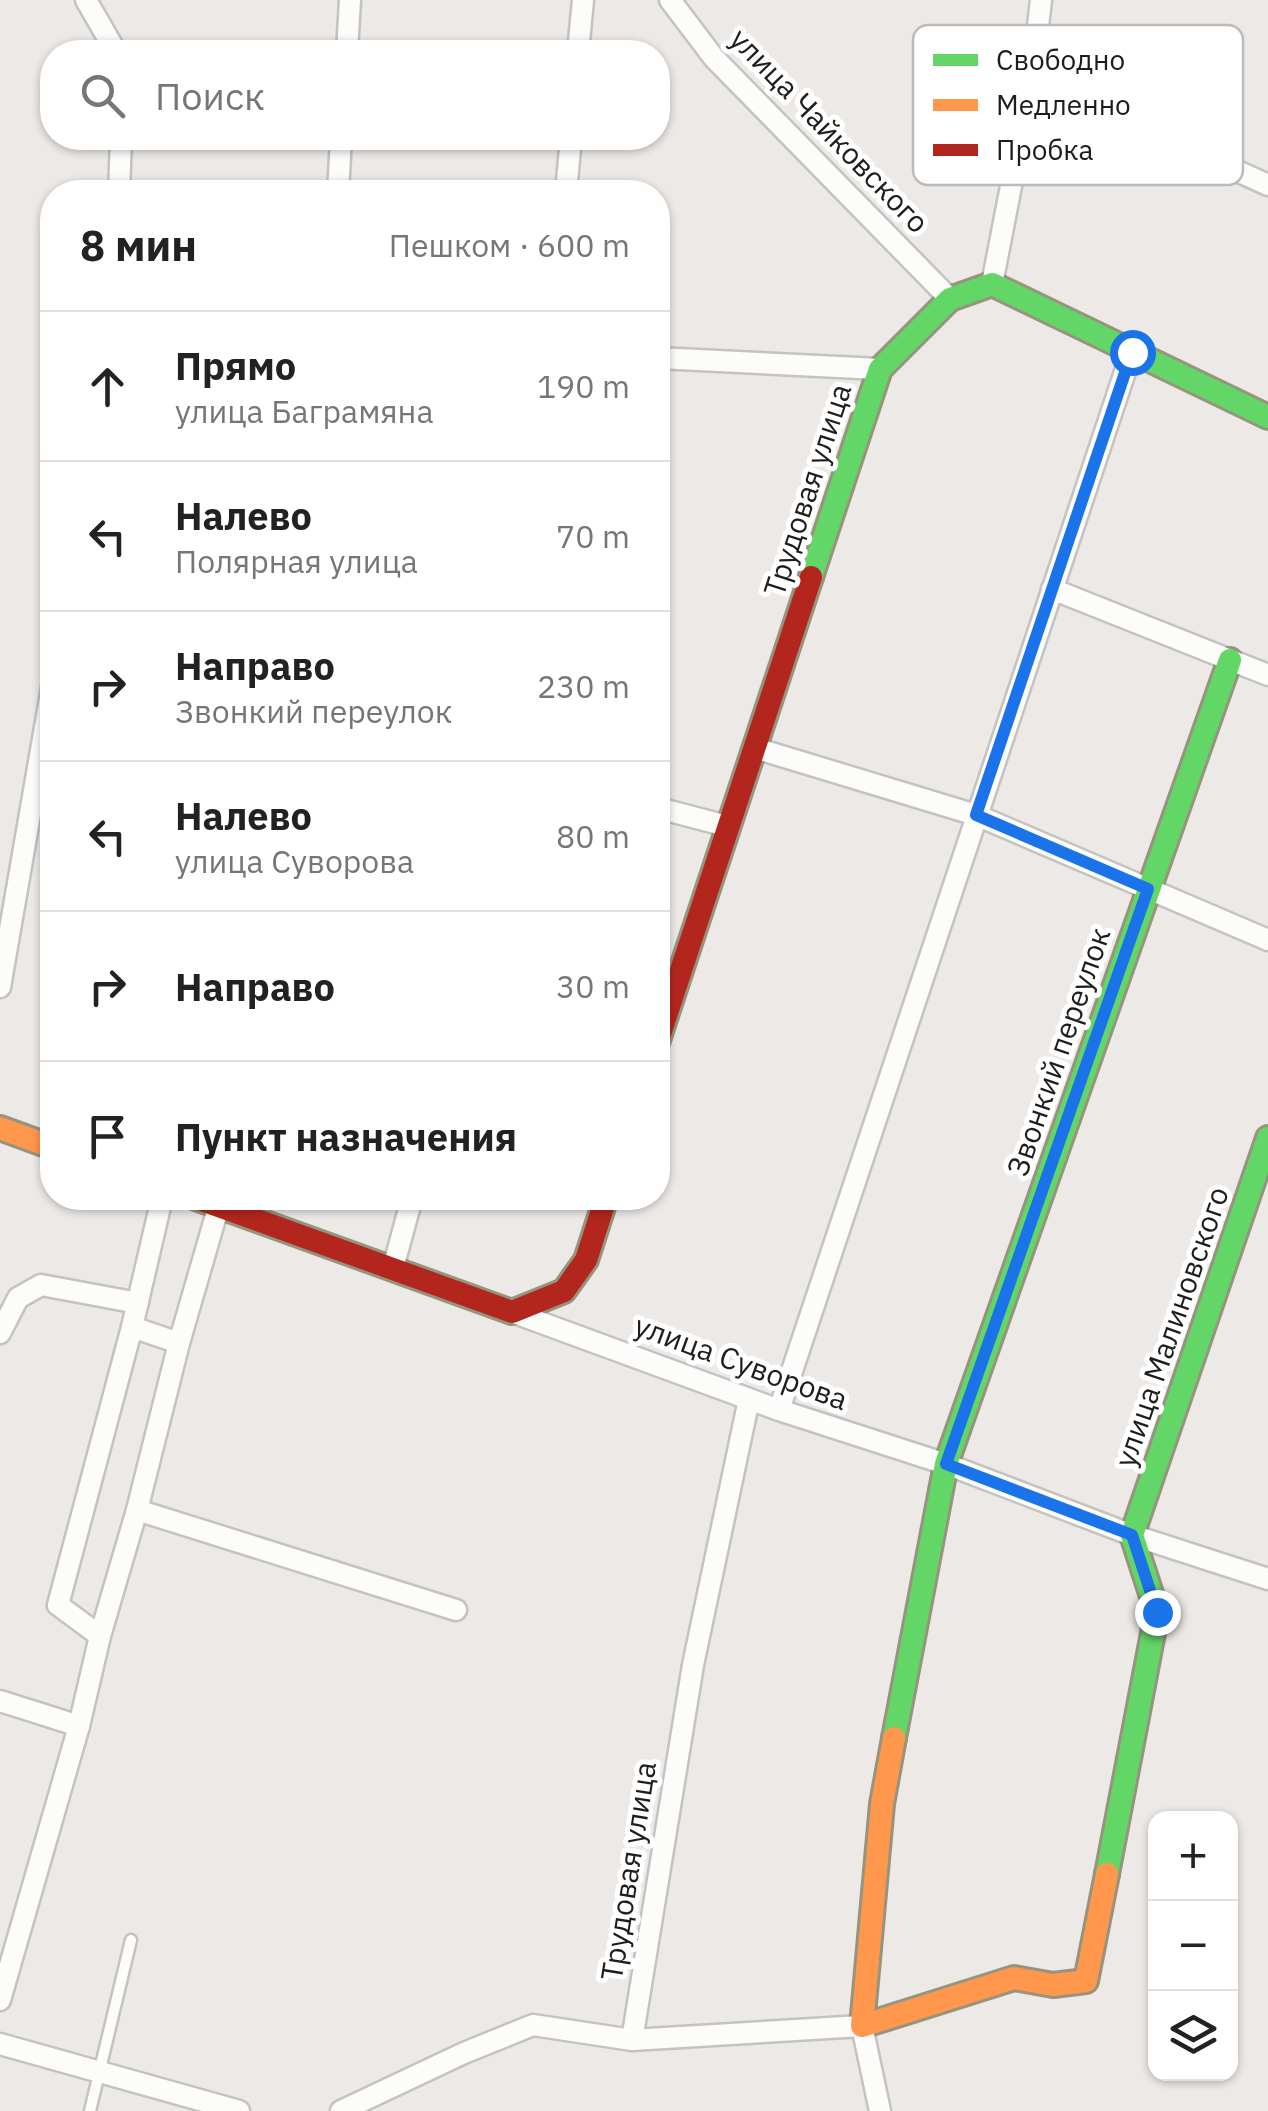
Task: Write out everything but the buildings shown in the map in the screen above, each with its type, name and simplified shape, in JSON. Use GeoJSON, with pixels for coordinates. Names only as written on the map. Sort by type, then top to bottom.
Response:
{"type":"FeatureCollection","features":[{"type":"Feature","properties":{"kind":"street"},"geometry":{"type":"LineString","coordinates":[[86,0],[109,40]]}},
{"type":"Feature","properties":{"kind":"street"},"geometry":{"type":"LineString","coordinates":[[348,40],[350,0]]}},
{"type":"Feature","properties":{"kind":"street"},"geometry":{"type":"LineString","coordinates":[[579,40],[583,0]]}},
{"type":"Feature","properties":{"kind":"street","name":"улица Чайковского"},"geometry":{"type":"LineString","coordinates":[[670,0],[714,58],[950,298]]}},
{"type":"Feature","properties":{"kind":"street"},"geometry":{"type":"LineString","coordinates":[[1038,25],[1041,0]]}},
{"type":"Feature","properties":{"kind":"street"},"geometry":{"type":"LineString","coordinates":[[119,180],[121,150]]}},
{"type":"Feature","properties":{"kind":"street"},"geometry":{"type":"LineString","coordinates":[[339,180],[341,150]]}},
{"type":"Feature","properties":{"kind":"street"},"geometry":{"type":"LineString","coordinates":[[567,180],[570,150]]}},
{"type":"Feature","properties":{"kind":"street"},"geometry":{"type":"LineString","coordinates":[[1243,174],[1268,185]]}},
{"type":"Feature","properties":{"kind":"street"},"geometry":{"type":"LineString","coordinates":[[1011,185],[992,284],[1268,417]]}},
{"type":"Feature","properties":{"kind":"street","name":"Трудовая улица"},"geometry":{"type":"LineString","coordinates":[[670,1003],[880,369],[950,298],[992,284]]}},
{"type":"Feature","properties":{"kind":"street"},"geometry":{"type":"LineString","coordinates":[[778,1410],[1132,352]]}},
{"type":"Feature","properties":{"kind":"street"},"geometry":{"type":"LineString","coordinates":[[670,359],[880,369]]}},
{"type":"Feature","properties":{"kind":"street"},"geometry":{"type":"LineString","coordinates":[[1052,588],[1268,676]]}},
{"type":"Feature","properties":{"kind":"street","name":"Звонкий переулок"},"geometry":{"type":"LineString","coordinates":[[862,2026],[882,1804],[946,1464],[1230,660]]}},
{"type":"Feature","properties":{"kind":"street"},"geometry":{"type":"LineString","coordinates":[[756,748],[976,815],[1268,940]]}},
{"type":"Feature","properties":{"kind":"street"},"geometry":{"type":"LineString","coordinates":[[0,987],[40,756]]}},
{"type":"Feature","properties":{"kind":"street"},"geometry":{"type":"LineString","coordinates":[[670,811],[727,826]]}},
{"type":"Feature","properties":{"kind":"street"},"geometry":{"type":"LineString","coordinates":[[0,1128],[40,1143]]}},
{"type":"Feature","properties":{"kind":"street","name":"улица Малиновского"},"geometry":{"type":"LineString","coordinates":[[1132,1535],[1268,1138]]}},
{"type":"Feature","properties":{"kind":"street"},"geometry":{"type":"LineString","coordinates":[[100,1636],[58,1605],[159,1210]]}},
{"type":"Feature","properties":{"kind":"street"},"geometry":{"type":"LineString","coordinates":[[0,2000],[219,1210]]}},
{"type":"Feature","properties":{"kind":"street","name":"улица Суворова"},"geometry":{"type":"LineString","coordinates":[[255,1210],[394,1268],[778,1410],[946,1464],[1132,1535],[1268,1579]]}},
{"type":"Feature","properties":{"kind":"street"},"geometry":{"type":"LineString","coordinates":[[394,1268],[409,1210]]}},
{"type":"Feature","properties":{"kind":"street"},"geometry":{"type":"LineString","coordinates":[[512,1312],[564,1291],[586,1260],[602,1210]]}},
{"type":"Feature","properties":{"kind":"street"},"geometry":{"type":"LineString","coordinates":[[0,1332],[18,1298],[41,1285],[138,1303]]}},
{"type":"Feature","properties":{"kind":"street"},"geometry":{"type":"LineString","coordinates":[[132,1327],[179,1344]]}},
{"type":"Feature","properties":{"kind":"street","name":"Трудовая улица"},"geometry":{"type":"LineString","coordinates":[[632,2040],[693,1665],[749,1399]]}},
{"type":"Feature","properties":{"kind":"street"},"geometry":{"type":"LineString","coordinates":[[137,1510],[456,1610]]}},
{"type":"Feature","properties":{"kind":"street"},"geometry":{"type":"LineString","coordinates":[[341,2111],[464,2052],[533,2025],[632,2040],[862,2026],[1014,1978],[1053,1985],[1086,1981],[1157,1612],[1132,1535]]}},
{"type":"Feature","properties":{"kind":"street"},"geometry":{"type":"LineString","coordinates":[[0,1702],[79,1726]]}},
{"type":"Feature","properties":{"kind":"street"},"geometry":{"type":"LineString","coordinates":[[862,2026],[880,2111]]}},
{"type":"Feature","properties":{"kind":"street"},"geometry":{"type":"LineString","coordinates":[[0,2044],[239,2111]]}},
{"type":"Feature","properties":{"kind":"lane"},"geometry":{"type":"LineString","coordinates":[[90,2111],[131,1940]]}},
{"type":"Feature","properties":{"kind":"traffic: fast"},"geometry":{"type":"LineString","coordinates":[[811,577],[880,369],[950,299],[992,284],[1268,417]]}},
{"type":"Feature","properties":{"kind":"traffic: fast"},"geometry":{"type":"LineString","coordinates":[[894,1738],[946,1464],[1230,660]]}},
{"type":"Feature","properties":{"kind":"traffic: fast"},"geometry":{"type":"LineString","coordinates":[[1107,1874],[1157,1612],[1132,1535],[1268,1138]]}},
{"type":"Feature","properties":{"kind":"traffic: slow"},"geometry":{"type":"LineString","coordinates":[[0,1128],[40,1143]]}},
{"type":"Feature","properties":{"kind":"traffic: slow"},"geometry":{"type":"LineString","coordinates":[[894,1738],[882,1804],[862,2026],[1014,1978],[1053,1985],[1086,1981],[1107,1874]]}},
{"type":"Feature","properties":{"kind":"traffic: jam"},"geometry":{"type":"LineString","coordinates":[[670,1004],[811,577]]}},
{"type":"Feature","properties":{"kind":"traffic: jam"},"geometry":{"type":"LineString","coordinates":[[229,1210],[512,1312],[564,1291],[586,1260],[602,1210]]}},
{"type":"Feature","properties":{"kind":"route"},"geometry":{"type":"LineString","coordinates":[[1132,352],[976,815],[1148,889],[946,1464],[1132,1535],[1157,1612]]}}]}
